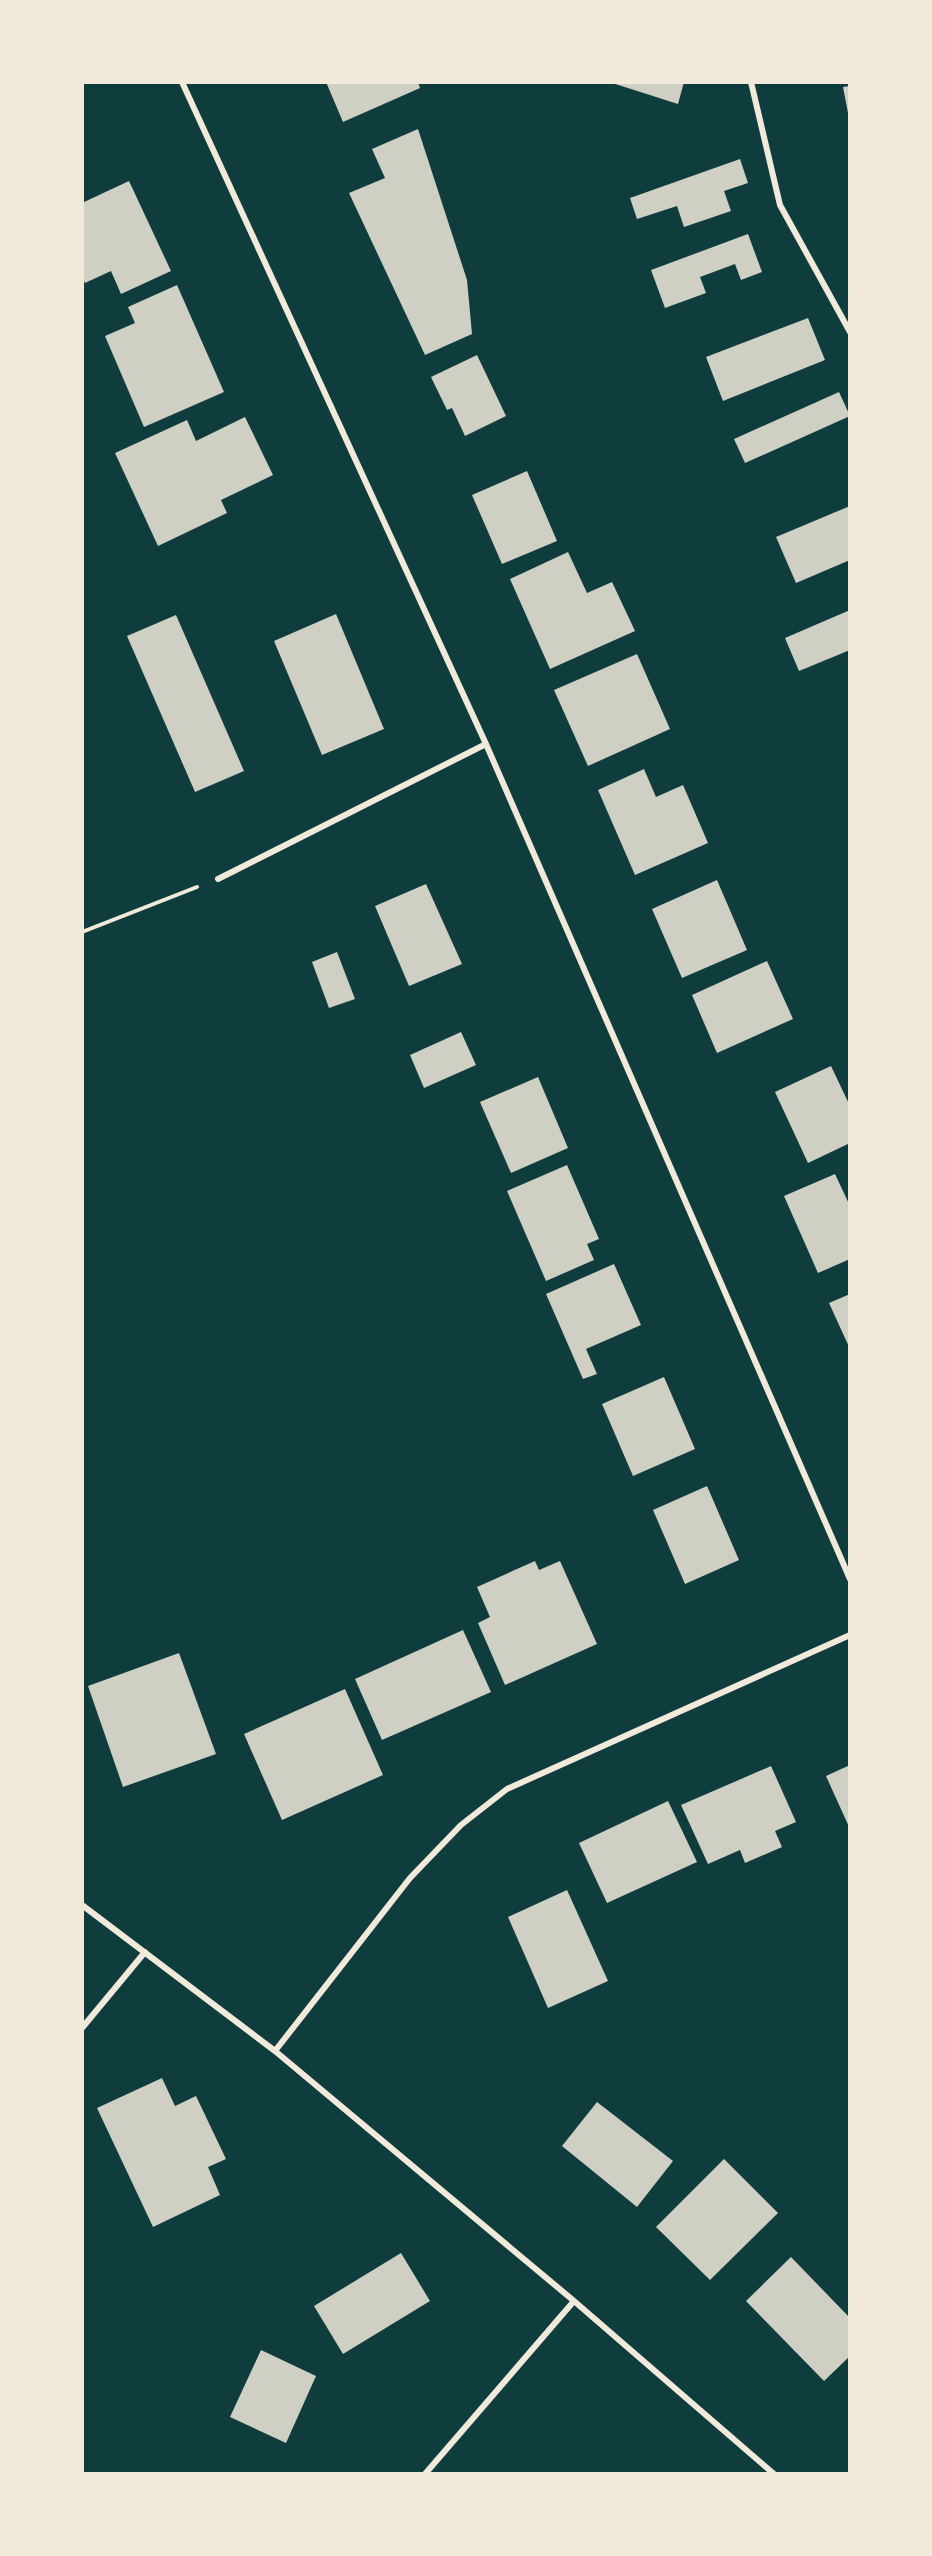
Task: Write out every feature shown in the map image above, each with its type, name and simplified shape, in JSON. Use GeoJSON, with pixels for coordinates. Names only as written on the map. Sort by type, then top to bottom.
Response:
{"type":"FeatureCollection","features":[{"type":"Feature","properties":{"kind":"street"},"geometry":{"type":"LineString","coordinates":[[182,82],[486,744],[849,1579]]}},
{"type":"Feature","properties":{"kind":"street"},"geometry":{"type":"LineString","coordinates":[[752,82],[780,205],[849,332]]}},
{"type":"Feature","properties":{"kind":"street"},"geometry":{"type":"LineString","coordinates":[[218,879],[486,744]]}},
{"type":"Feature","properties":{"kind":"street"},"geometry":{"type":"LineString","coordinates":[[274,2051],[411,1878],[461,1825],[507,1789],[849,1635]]}},
{"type":"Feature","properties":{"kind":"street"},"geometry":{"type":"LineString","coordinates":[[82,1905],[274,2051],[574,2301],[774,2474]]}},
{"type":"Feature","properties":{"kind":"street"},"geometry":{"type":"LineString","coordinates":[[82,2028],[145,1952]]}},
{"type":"Feature","properties":{"kind":"street"},"geometry":{"type":"LineString","coordinates":[[425,2474],[574,2301]]}},
{"type":"Feature","properties":{"kind":"path"},"geometry":{"type":"LineString","coordinates":[[82,932],[218,879]]}},
{"type":"Feature","properties":{"kind":"building"},"geometry":{"type":"Polygon","coordinates":[[[326,82],[418,82],[420,88],[343,122],[326,82]]]}},
{"type":"Feature","properties":{"kind":"building"},"geometry":{"type":"Polygon","coordinates":[[[609,82],[684,82],[678,104],[609,82]]]}},
{"type":"Feature","properties":{"kind":"building"},"geometry":{"type":"Polygon","coordinates":[[[850,86],[850,112],[848,113],[843,87],[850,86]]]}},
{"type":"Feature","properties":{"kind":"building"},"geometry":{"type":"Polygon","coordinates":[[[418,129],[467,280],[472,334],[425,355],[349,193],[385,178],[372,149],[418,129]]]}},
{"type":"Feature","properties":{"kind":"building"},"geometry":{"type":"Polygon","coordinates":[[[740,159],[748,183],[724,191],[731,211],[684,227],[677,206],[637,219],[630,198],[740,159]]]}},
{"type":"Feature","properties":{"kind":"building"},"geometry":{"type":"Polygon","coordinates":[[[129,181],[171,271],[121,294],[111,271],[85,283],[82,277],[82,203],[129,181]]]}},
{"type":"Feature","properties":{"kind":"building"},"geometry":{"type":"Polygon","coordinates":[[[748,234],[762,272],[741,280],[735,264],[700,277],[706,293],[665,308],[651,270],[748,234]]]}},
{"type":"Feature","properties":{"kind":"building"},"geometry":{"type":"Polygon","coordinates":[[[177,285],[224,392],[144,427],[105,336],[135,323],[128,307],[177,285]]]}},
{"type":"Feature","properties":{"kind":"building"},"geometry":{"type":"Polygon","coordinates":[[[808,318],[825,360],[723,401],[706,357],[808,318]]]}},
{"type":"Feature","properties":{"kind":"building"},"geometry":{"type":"Polygon","coordinates":[[[477,355],[506,416],[465,436],[452,408],[447,410],[431,377],[477,355]]]}},
{"type":"Feature","properties":{"kind":"building"},"geometry":{"type":"Polygon","coordinates":[[[839,392],[850,416],[745,463],[734,439],[839,392]]]}},
{"type":"Feature","properties":{"kind":"building"},"geometry":{"type":"Polygon","coordinates":[[[245,417],[273,475],[221,500],[227,513],[158,546],[115,453],[187,420],[196,441],[245,417]]]}},
{"type":"Feature","properties":{"kind":"building"},"geometry":{"type":"Polygon","coordinates":[[[527,471],[557,541],[502,564],[472,495],[527,471]]]}},
{"type":"Feature","properties":{"kind":"building"},"geometry":{"type":"Polygon","coordinates":[[[850,506],[850,560],[796,583],[776,537],[850,506]]]}},
{"type":"Feature","properties":{"kind":"building"},"geometry":{"type":"Polygon","coordinates":[[[568,552],[587,593],[612,582],[635,631],[550,669],[510,579],[568,552]]]}},
{"type":"Feature","properties":{"kind":"building"},"geometry":{"type":"Polygon","coordinates":[[[850,610],[850,650],[799,671],[785,638],[850,610]]]}},
{"type":"Feature","properties":{"kind":"building"},"geometry":{"type":"Polygon","coordinates":[[[336,614],[384,729],[322,755],[274,641],[336,614]]]}},
{"type":"Feature","properties":{"kind":"building"},"geometry":{"type":"Polygon","coordinates":[[[176,615],[244,771],[195,792],[127,636],[176,615]]]}},
{"type":"Feature","properties":{"kind":"building"},"geometry":{"type":"Polygon","coordinates":[[[637,654],[670,729],[588,766],[554,690],[637,654]]]}},
{"type":"Feature","properties":{"kind":"building"},"geometry":{"type":"Polygon","coordinates":[[[644,769],[656,797],[683,785],[708,843],[635,875],[598,790],[644,769]]]}},
{"type":"Feature","properties":{"kind":"building"},"geometry":{"type":"Polygon","coordinates":[[[717,880],[747,950],[682,978],[652,909],[717,880]]]}},
{"type":"Feature","properties":{"kind":"building"},"geometry":{"type":"Polygon","coordinates":[[[426,884],[462,964],[409,986],[375,906],[426,884]]]}},
{"type":"Feature","properties":{"kind":"building"},"geometry":{"type":"Polygon","coordinates":[[[337,952],[355,999],[329,1008],[312,962],[337,952]]]}},
{"type":"Feature","properties":{"kind":"building"},"geometry":{"type":"Polygon","coordinates":[[[767,961],[793,1019],[717,1053],[692,995],[767,961]]]}},
{"type":"Feature","properties":{"kind":"building"},"geometry":{"type":"Polygon","coordinates":[[[461,1032],[476,1065],[424,1088],[410,1055],[461,1032]]]}},
{"type":"Feature","properties":{"kind":"building"},"geometry":{"type":"Polygon","coordinates":[[[831,1066],[850,1106],[850,1143],[808,1163],[775,1092],[831,1066]]]}},
{"type":"Feature","properties":{"kind":"building"},"geometry":{"type":"Polygon","coordinates":[[[538,1077],[568,1148],[511,1173],[480,1102],[538,1077]]]}},
{"type":"Feature","properties":{"kind":"building"},"geometry":{"type":"Polygon","coordinates":[[[567,1165],[599,1239],[587,1244],[594,1260],[546,1281],[507,1191],[567,1165]]]}},
{"type":"Feature","properties":{"kind":"building"},"geometry":{"type":"Polygon","coordinates":[[[835,1174],[850,1206],[850,1259],[818,1273],[784,1196],[835,1174]]]}},
{"type":"Feature","properties":{"kind":"building"},"geometry":{"type":"Polygon","coordinates":[[[614,1264],[641,1325],[586,1349],[597,1374],[583,1379],[546,1294],[614,1264]]]}},
{"type":"Feature","properties":{"kind":"building"},"geometry":{"type":"Polygon","coordinates":[[[850,1294],[850,1349],[829,1303],[850,1294]]]}},
{"type":"Feature","properties":{"kind":"building"},"geometry":{"type":"Polygon","coordinates":[[[664,1377],[695,1449],[633,1476],[602,1404],[664,1377]]]}},
{"type":"Feature","properties":{"kind":"building"},"geometry":{"type":"Polygon","coordinates":[[[707,1486],[739,1560],[685,1584],[653,1510],[707,1486]]]}},
{"type":"Feature","properties":{"kind":"building"},"geometry":{"type":"Polygon","coordinates":[[[535,1561],[539,1570],[560,1561],[597,1644],[505,1685],[478,1623],[490,1617],[477,1587],[535,1561]]]}},
{"type":"Feature","properties":{"kind":"building"},"geometry":{"type":"Polygon","coordinates":[[[463,1630],[491,1692],[382,1740],[355,1679],[463,1630]]]}},
{"type":"Feature","properties":{"kind":"building"},"geometry":{"type":"Polygon","coordinates":[[[179,1653],[216,1754],[123,1787],[88,1686],[179,1653]]]}},
{"type":"Feature","properties":{"kind":"building"},"geometry":{"type":"Polygon","coordinates":[[[345,1689],[383,1775],[282,1820],[244,1734],[345,1689]]]}},
{"type":"Feature","properties":{"kind":"building"},"geometry":{"type":"Polygon","coordinates":[[[850,1765],[850,1829],[826,1776],[850,1765]]]}},
{"type":"Feature","properties":{"kind":"building"},"geometry":{"type":"Polygon","coordinates":[[[771,1766],[796,1822],[775,1831],[782,1847],[745,1863],[740,1850],[708,1864],[681,1805],[771,1766]]]}},
{"type":"Feature","properties":{"kind":"building"},"geometry":{"type":"Polygon","coordinates":[[[668,1801],[697,1862],[607,1903],[579,1843],[668,1801]]]}},
{"type":"Feature","properties":{"kind":"building"},"geometry":{"type":"Polygon","coordinates":[[[567,1890],[608,1981],[548,2008],[508,1917],[567,1890]]]}},
{"type":"Feature","properties":{"kind":"building"},"geometry":{"type":"Polygon","coordinates":[[[162,2078],[175,2106],[196,2096],[226,2159],[208,2167],[220,2195],[153,2227],[97,2108],[162,2078]]]}},
{"type":"Feature","properties":{"kind":"building"},"geometry":{"type":"Polygon","coordinates":[[[597,2102],[673,2161],[637,2207],[562,2146],[597,2102]]]}},
{"type":"Feature","properties":{"kind":"building"},"geometry":{"type":"Polygon","coordinates":[[[724,2159],[778,2213],[710,2280],[656,2227],[724,2159]]]}},
{"type":"Feature","properties":{"kind":"building"},"geometry":{"type":"Polygon","coordinates":[[[401,2253],[430,2301],[343,2354],[314,2306],[401,2253]]]}},
{"type":"Feature","properties":{"kind":"building"},"geometry":{"type":"Polygon","coordinates":[[[791,2257],[850,2318],[850,2356],[824,2381],[746,2301],[791,2257]]]}},
{"type":"Feature","properties":{"kind":"building"},"geometry":{"type":"Polygon","coordinates":[[[261,2350],[316,2376],[286,2443],[230,2417],[261,2350]]]}}]}
